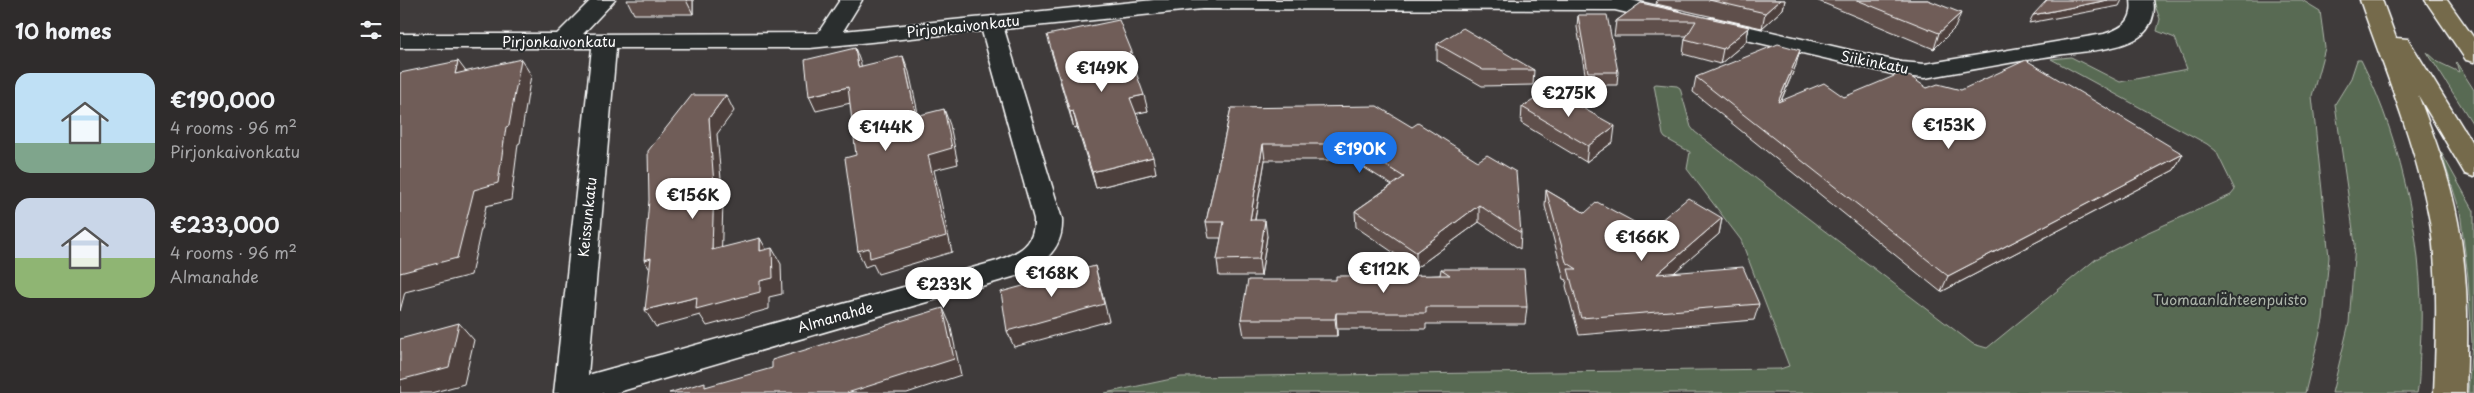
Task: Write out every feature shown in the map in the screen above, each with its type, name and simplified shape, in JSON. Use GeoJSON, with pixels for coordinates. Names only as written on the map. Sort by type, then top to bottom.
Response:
{"type":"FeatureCollection","features":[{"type":"Feature","properties":{"kind":"highway"},"geometry":{"type":"LineString","coordinates":[[2372,0],[2474,168]]}},
{"type":"Feature","properties":{"kind":"highway"},"geometry":{"type":"LineString","coordinates":[[2372,0],[2426,151],[2444,222],[2454,309],[2450,393]]}},
{"type":"Feature","properties":{"kind":"highway"},"geometry":{"type":"LineString","coordinates":[[2436,0],[2474,55]]}},
{"type":"Feature","properties":{"kind":"street"},"geometry":{"type":"LineString","coordinates":[[564,40],[604,0]]}},
{"type":"Feature","properties":{"kind":"street"},"geometry":{"type":"LineString","coordinates":[[825,40],[851,0]]}},
{"type":"Feature","properties":{"kind":"street","name":"Siikinkatu"},"geometry":{"type":"LineString","coordinates":[[1615,2],[1901,69],[1925,71],[2100,41],[2130,32],[2138,25],[2142,15],[2144,8],[2142,0]]}},
{"type":"Feature","properties":{"kind":"street","name":"Pirjonkaivonkatu"},"geometry":{"type":"LineString","coordinates":[[400,41],[825,40],[1202,2],[1615,2]]}},
{"type":"Feature","properties":{"kind":"street","name":"Almanahde"},"geometry":{"type":"LineString","coordinates":[[570,393],[1006,268],[1021,263],[1033,256],[1048,238],[1050,231],[1048,219],[991,23]]}},
{"type":"Feature","properties":{"kind":"street","name":"Keissunkatu"},"geometry":{"type":"LineString","coordinates":[[570,393],[606,40]]}},
{"type":"Feature","properties":{"kind":"green space","name":"Tuomaanlähteenpuisto"},"geometry":{"type":"Polygon","coordinates":[[[2153,0],[2302,0],[2320,11],[2325,48],[2312,96],[2329,257],[2323,320],[2305,393],[1105,393],[1181,377],[1780,369],[1789,366],[1741,240],[1687,169],[1690,152],[1663,135],[1654,85],[1656,84],[1680,88],[1691,127],[1695,132],[1973,344],[1987,348],[2096,259],[2144,234],[2231,195],[2235,190],[2216,151],[2207,144],[2051,59],[2071,57],[2120,82],[2187,69],[2175,38],[2157,31],[2160,19],[2153,0]]]}},
{"type":"Feature","properties":{"kind":"green space"},"geometry":{"type":"Polygon","coordinates":[[[2427,52],[2438,62],[2459,72],[2456,62],[2474,90],[2474,126],[2427,52]]]}},
{"type":"Feature","properties":{"kind":"green space"},"geometry":{"type":"Polygon","coordinates":[[[2357,60],[2361,60],[2389,128],[2409,202],[2416,240],[2421,315],[2417,393],[2332,393],[2349,323],[2355,244],[2335,104],[2351,78],[2357,60]]]}},
{"type":"Feature","properties":{"kind":"green space"},"geometry":{"type":"Polygon","coordinates":[[[2441,152],[2474,211],[2474,393],[2468,393],[2472,343],[2468,277],[2460,211],[2441,152]]]}},
{"type":"Feature","properties":{"kind":"building"},"geometry":{"type":"Polygon","coordinates":[[[1709,0],[1780,0],[1765,13],[1709,0]]]}},
{"type":"Feature","properties":{"kind":"building"},"geometry":{"type":"Polygon","coordinates":[[[1857,0],[1928,0],[1961,13],[1939,33],[1857,0]]]}},
{"type":"Feature","properties":{"kind":"building"},"geometry":{"type":"Polygon","coordinates":[[[2047,0],[2108,0],[2033,15],[2047,0]]]}},
{"type":"Feature","properties":{"kind":"building"},"geometry":{"type":"Polygon","coordinates":[[[1641,3],[1749,27],[1723,49],[1685,39],[1696,21],[1616,21],[1641,3]]]}},
{"type":"Feature","properties":{"kind":"building"},"geometry":{"type":"Polygon","coordinates":[[[1578,15],[1607,15],[1618,72],[1588,72],[1578,15]]]}},
{"type":"Feature","properties":{"kind":"building"},"geometry":{"type":"Polygon","coordinates":[[[1119,20],[1132,52],[1129,53],[1144,95],[1130,98],[1153,157],[1092,172],[1073,111],[1070,112],[1047,35],[1119,20]]]}},
{"type":"Feature","properties":{"kind":"building"},"geometry":{"type":"Polygon","coordinates":[[[1463,28],[1534,70],[1483,70],[1437,44],[1463,28]]]}},
{"type":"Feature","properties":{"kind":"building"},"geometry":{"type":"Polygon","coordinates":[[[1778,44],[1800,50],[1778,102],[1824,83],[1844,97],[1899,74],[1911,77],[1927,88],[1938,84],[1961,90],[2026,60],[2183,154],[1948,276],[1696,77],[1778,44]]]}},
{"type":"Feature","properties":{"kind":"building"},"geometry":{"type":"Polygon","coordinates":[[[855,48],[858,67],[903,56],[916,116],[944,109],[952,148],[928,155],[946,236],[870,258],[869,248],[858,251],[845,158],[856,155],[848,87],[809,96],[805,60],[855,48]]]}},
{"type":"Feature","properties":{"kind":"building"},"geometry":{"type":"Polygon","coordinates":[[[521,59],[509,126],[506,127],[498,183],[474,190],[457,258],[400,273],[400,73],[458,61],[455,74],[521,59]]]}},
{"type":"Feature","properties":{"kind":"building"},"geometry":{"type":"Polygon","coordinates":[[[1550,90],[1615,126],[1588,146],[1522,107],[1550,90]]]}},
{"type":"Feature","properties":{"kind":"building"},"geometry":{"type":"Polygon","coordinates":[[[692,95],[726,95],[709,118],[714,185],[712,250],[760,238],[760,251],[772,248],[773,278],[760,281],[760,292],[696,309],[697,297],[645,310],[651,258],[644,260],[649,200],[648,151],[692,95]]]}},
{"type":"Feature","properties":{"kind":"building"},"geometry":{"type":"Polygon","coordinates":[[[1377,106],[1412,127],[1418,123],[1478,161],[1487,155],[1516,172],[1521,233],[1479,205],[1416,252],[1355,211],[1404,177],[1351,144],[1263,144],[1250,220],[1265,220],[1259,259],[1217,260],[1224,222],[1206,222],[1231,108],[1377,106]]]}},
{"type":"Feature","properties":{"kind":"building"},"geometry":{"type":"Polygon","coordinates":[[[1546,190],[1585,213],[1597,202],[1649,230],[1688,198],[1722,218],[1657,274],[1743,267],[1759,304],[1581,318],[1568,269],[1577,269],[1566,262],[1546,190]]]}},
{"type":"Feature","properties":{"kind":"building"},"geometry":{"type":"Polygon","coordinates":[[[1095,266],[1104,304],[1007,331],[1001,292],[1095,266]]]}},
{"type":"Feature","properties":{"kind":"building"},"geometry":{"type":"Polygon","coordinates":[[[1441,269],[1524,269],[1527,307],[1426,307],[1426,313],[1336,313],[1335,319],[1241,319],[1248,280],[1336,280],[1336,276],[1450,275],[1441,269]]]}},
{"type":"Feature","properties":{"kind":"building"},"geometry":{"type":"Polygon","coordinates":[[[943,308],[954,359],[847,393],[669,393],[705,382],[705,387],[772,368],[772,360],[943,308]]]}},
{"type":"Feature","properties":{"kind":"building"},"geometry":{"type":"Polygon","coordinates":[[[459,323],[449,367],[400,380],[400,339],[459,323]]]}}]}
